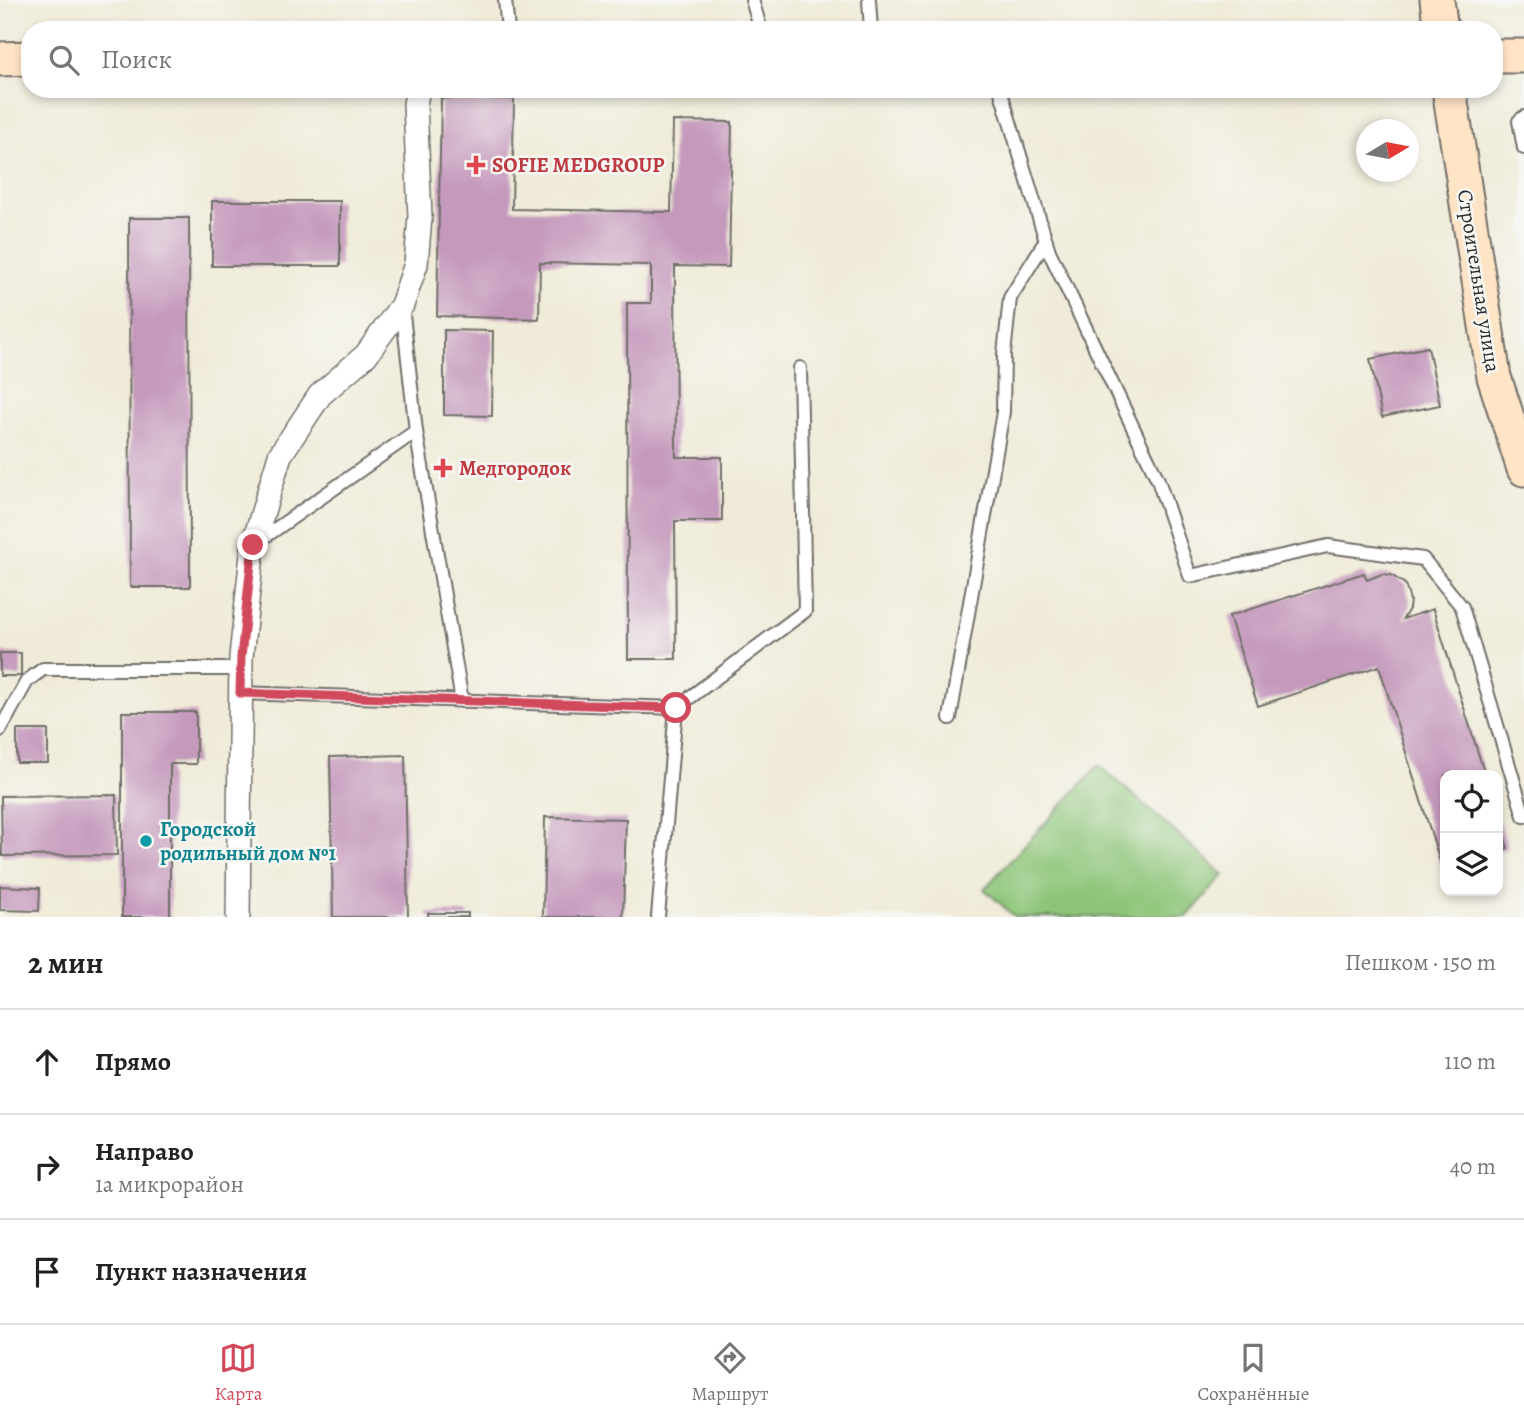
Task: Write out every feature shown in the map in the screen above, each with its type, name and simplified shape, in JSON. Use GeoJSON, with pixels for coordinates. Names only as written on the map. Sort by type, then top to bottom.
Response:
{"type":"FeatureCollection","features":[{"type":"Feature","properties":{"kind":"main road"},"geometry":{"type":"LineString","coordinates":[[1437,0],[1440,21]]}},
{"type":"Feature","properties":{"kind":"main road"},"geometry":{"type":"LineString","coordinates":[[1503,56],[1524,56]]}},
{"type":"Feature","properties":{"kind":"main road"},"geometry":{"type":"LineString","coordinates":[[0,59],[21,58]]}},
{"type":"Feature","properties":{"kind":"main road","name":"Строительная улица"},"geometry":{"type":"LineString","coordinates":[[1450,98],[1494,377],[1524,469]]}},
{"type":"Feature","properties":{"kind":"street"},"geometry":{"type":"LineString","coordinates":[[238,917],[240,693],[253,545],[280,455],[320,395],[366,355],[402,305],[416,264],[420,217],[416,98]]}},
{"type":"Feature","properties":{"kind":"lane"},"geometry":{"type":"LineString","coordinates":[[505,0],[507,21]]}},
{"type":"Feature","properties":{"kind":"lane"},"geometry":{"type":"LineString","coordinates":[[752,0],[758,21]]}},
{"type":"Feature","properties":{"kind":"lane"},"geometry":{"type":"LineString","coordinates":[[869,0],[870,21]]}},
{"type":"Feature","properties":{"kind":"lane"},"geometry":{"type":"LineString","coordinates":[[1003,98],[1046,240],[1158,480],[1190,576],[1328,546],[1423,559],[1462,607],[1524,816]]}},
{"type":"Feature","properties":{"kind":"lane"},"geometry":{"type":"LineString","coordinates":[[1524,117],[1519,121],[1524,148]]}},
{"type":"Feature","properties":{"kind":"lane"},"geometry":{"type":"LineString","coordinates":[[950,718],[1003,412],[1004,354],[1010,298],[1046,240]]}},
{"type":"Feature","properties":{"kind":"lane"},"geometry":{"type":"LineString","coordinates":[[402,305],[416,431],[462,701]]}},
{"type":"Feature","properties":{"kind":"lane"},"geometry":{"type":"LineString","coordinates":[[240,693],[676,708],[805,611],[800,368]]}},
{"type":"Feature","properties":{"kind":"lane"},"geometry":{"type":"LineString","coordinates":[[253,545],[416,431]]}},
{"type":"Feature","properties":{"kind":"lane"},"geometry":{"type":"LineString","coordinates":[[0,730],[27,681],[43,669],[241,669]]}},
{"type":"Feature","properties":{"kind":"lane"},"geometry":{"type":"LineString","coordinates":[[658,917],[676,708]]}},
{"type":"Feature","properties":{"kind":"green space"},"geometry":{"type":"Polygon","coordinates":[[[1099,765],[1224,875],[1187,917],[1015,917],[984,889],[1099,765]]]}},
{"type":"Feature","properties":{"kind":"building","name":"SOFIE MEDGROUP"},"geometry":{"type":"Polygon","coordinates":[[[441,98],[514,99],[512,209],[671,212],[673,121],[732,122],[729,267],[675,266],[676,457],[722,457],[722,521],[675,521],[676,659],[628,659],[627,303],[651,303],[651,265],[540,263],[539,319],[437,316],[441,98]]]}},
{"type":"Feature","properties":{"kind":"building"},"geometry":{"type":"Polygon","coordinates":[[[212,201],[340,201],[340,266],[212,266],[212,201]]]}},
{"type":"Feature","properties":{"kind":"building"},"geometry":{"type":"Polygon","coordinates":[[[129,218],[189,218],[190,587],[130,587],[129,218]]]}},
{"type":"Feature","properties":{"kind":"building"},"geometry":{"type":"Polygon","coordinates":[[[444,330],[493,331],[492,416],[444,415],[444,330]]]}},
{"type":"Feature","properties":{"kind":"building"},"geometry":{"type":"Polygon","coordinates":[[[1428,347],[1440,405],[1382,417],[1370,359],[1428,347]]]}},
{"type":"Feature","properties":{"kind":"building"},"geometry":{"type":"Polygon","coordinates":[[[1364,573],[1367,580],[1382,574],[1391,575],[1405,584],[1410,600],[1409,609],[1403,619],[1433,609],[1483,770],[1440,770],[1440,862],[1379,666],[1258,706],[1229,616],[1364,573]]]}},
{"type":"Feature","properties":{"kind":"building"},"geometry":{"type":"Polygon","coordinates":[[[0,653],[21,653],[21,676],[0,676],[0,653]]]}},
{"type":"Feature","properties":{"kind":"building","name":"Городской родильный дом №1"},"geometry":{"type":"Polygon","coordinates":[[[122,712],[196,712],[196,764],[170,764],[170,917],[122,917],[122,712]]]}},
{"type":"Feature","properties":{"kind":"building"},"geometry":{"type":"Polygon","coordinates":[[[17,730],[48,730],[48,763],[17,763],[17,730]]]}},
{"type":"Feature","properties":{"kind":"building"},"geometry":{"type":"Polygon","coordinates":[[[405,755],[408,917],[333,917],[330,757],[405,755]]]}},
{"type":"Feature","properties":{"kind":"building"},"geometry":{"type":"Polygon","coordinates":[[[116,795],[117,855],[2,856],[1,796],[116,795]]]}},
{"type":"Feature","properties":{"kind":"building"},"geometry":{"type":"Polygon","coordinates":[[[545,817],[626,819],[623,917],[543,917],[545,817]]]}},
{"type":"Feature","properties":{"kind":"building"},"geometry":{"type":"Polygon","coordinates":[[[1503,832],[1508,848],[1503,850],[1503,832]]]}},
{"type":"Feature","properties":{"kind":"building"},"geometry":{"type":"Polygon","coordinates":[[[0,886],[40,888],[39,911],[0,910],[0,886]]]}},
{"type":"Feature","properties":{"kind":"building"},"geometry":{"type":"Polygon","coordinates":[[[428,913],[468,913],[468,917],[428,917],[428,913]]]}},
{"type":"Feature","properties":{"kind":"place","name":"SOFIE MEDGROUP"},"geometry":{"type":"Point","coordinates":[476,165]}},
{"type":"Feature","properties":{"kind":"place","name":"Медгородок"},"geometry":{"type":"Point","coordinates":[443,468]}},
{"type":"Feature","properties":{"kind":"place","name":"Городской родильный дом №1"},"geometry":{"type":"Point","coordinates":[146,841]}},
{"type":"Feature","properties":{"kind":"route"},"geometry":{"type":"LineString","coordinates":[[253,545],[241,657],[240,693],[676,708]]}}]}
